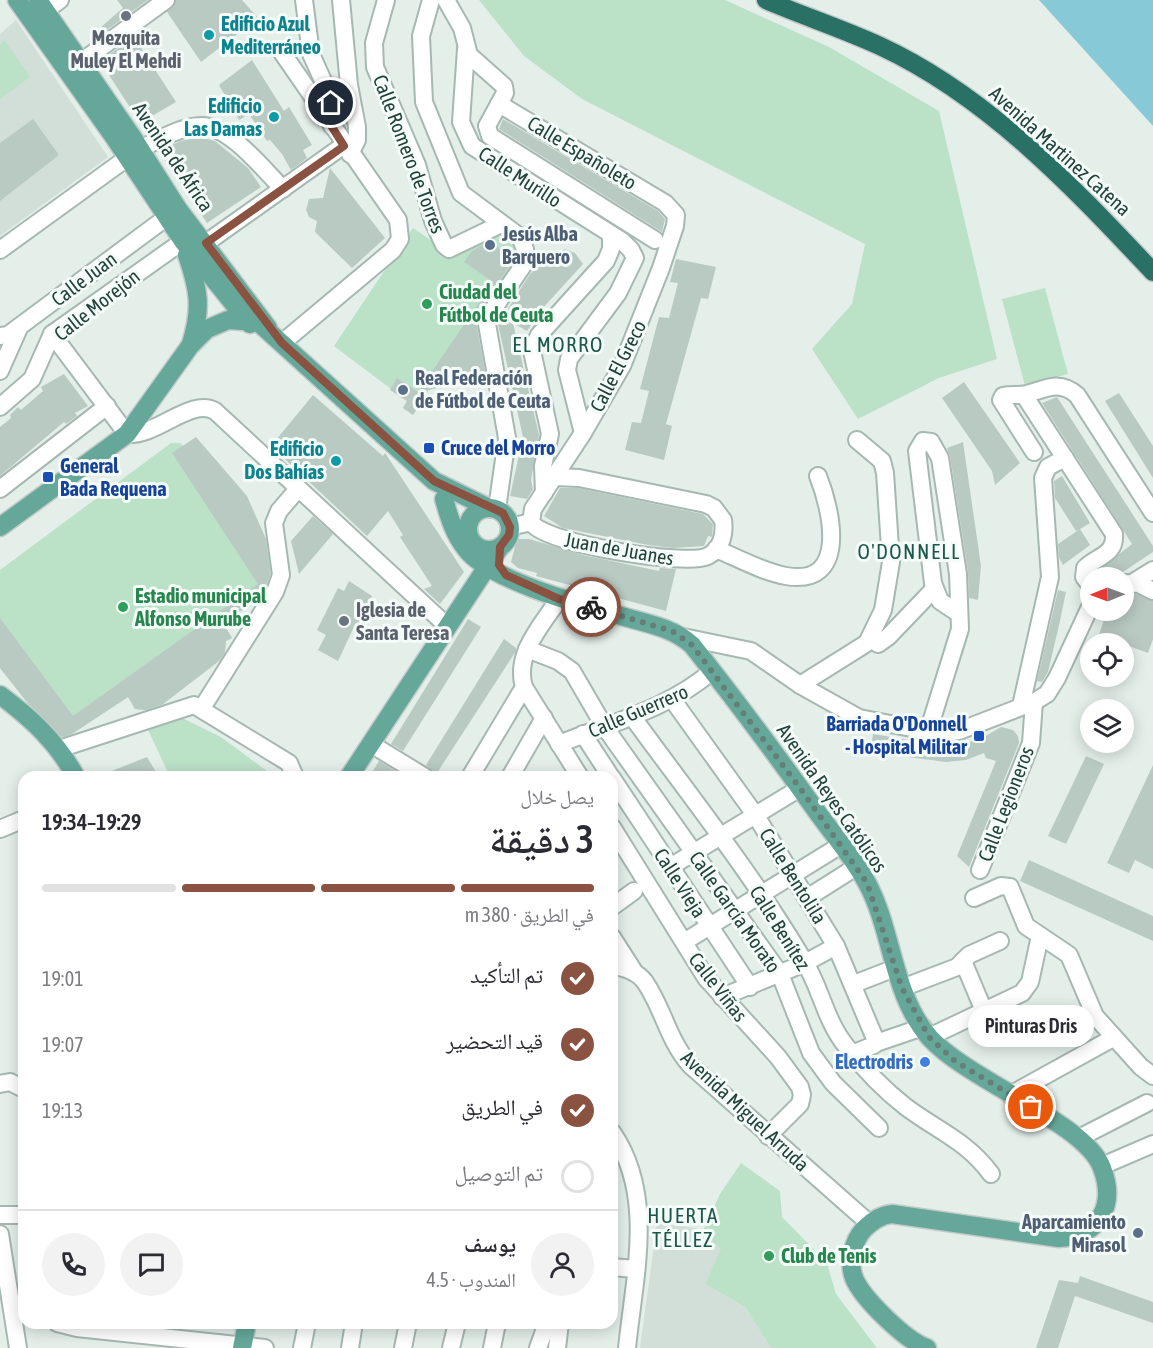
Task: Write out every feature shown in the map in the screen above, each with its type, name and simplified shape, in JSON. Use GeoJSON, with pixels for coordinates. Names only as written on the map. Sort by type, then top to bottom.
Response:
{"type":"FeatureCollection","features":[{"type":"Feature","properties":{"kind":"highway","name":"Avenida Martinez Catena"},"geometry":{"type":"LineString","coordinates":[[766,0],[881,46],[975,103],[1047,165],[1153,272]]}},
{"type":"Feature","properties":{"kind":"main road","name":"Avenida de África"},"geometry":{"type":"LineString","coordinates":[[17,0],[134,154],[206,243],[278,340]]}},
{"type":"Feature","properties":{"kind":"main road","name":"Avenida de África"},"geometry":{"type":"LineString","coordinates":[[48,4],[134,154],[166,217],[243,319],[258,322],[434,481],[493,508]]}},
{"type":"Feature","properties":{"kind":"main road"},"geometry":{"type":"LineString","coordinates":[[183,241],[199,291],[197,325],[190,346]]}},
{"type":"Feature","properties":{"kind":"main road"},"geometry":{"type":"LineString","coordinates":[[0,527],[127,434],[190,346],[207,329],[217,323],[243,319]]}},
{"type":"Feature","properties":{"kind":"main road","name":"Avenida de África"},"geometry":{"type":"LineString","coordinates":[[434,481],[444,499],[468,531]]}},
{"type":"Feature","properties":{"kind":"main road"},"geometry":{"type":"LineString","coordinates":[[444,499],[452,527],[479,561]]}},
{"type":"Feature","properties":{"kind":"main road"},"geometry":{"type":"LineString","coordinates":[[353,771],[446,625],[479,561],[500,547],[509,535],[510,527],[503,513],[493,508],[475,513],[468,531],[479,561]]}},
{"type":"Feature","properties":{"kind":"main road"},"geometry":{"type":"LineString","coordinates":[[468,531],[482,548],[491,550],[500,547]]}},
{"type":"Feature","properties":{"kind":"main road"},"geometry":{"type":"LineString","coordinates":[[500,547],[499,565],[506,575]]}},
{"type":"Feature","properties":{"kind":"main road","name":"Avenida Reyes Católicos"},"geometry":{"type":"LineString","coordinates":[[479,561],[559,599],[661,627],[683,637],[712,671],[856,867],[873,897],[902,988],[926,1032],[955,1061],[1051,1118],[1079,1138],[1102,1166]]}},
{"type":"Feature","properties":{"kind":"main road"},"geometry":{"type":"LineString","coordinates":[[0,695],[40,727],[59,749],[72,771]]}},
{"type":"Feature","properties":{"kind":"main road"},"geometry":{"type":"LineString","coordinates":[[918,1347],[896,1329],[854,1278],[852,1255],[855,1245],[870,1224],[879,1217],[892,1214],[1059,1238],[1081,1236],[1088,1232],[1105,1208],[1107,1188],[1102,1166]]}},
{"type":"Feature","properties":{"kind":"main road"},"geometry":{"type":"LineString","coordinates":[[242,1346],[246,1329]]}},
{"type":"Feature","properties":{"kind":"street"},"geometry":{"type":"LineString","coordinates":[[81,62],[166,0]]}},
{"type":"Feature","properties":{"kind":"street"},"geometry":{"type":"LineString","coordinates":[[303,0],[311,54],[329,94],[332,127]]}},
{"type":"Feature","properties":{"kind":"street"},"geometry":{"type":"LineString","coordinates":[[206,243],[283,189],[347,150],[357,140],[341,0]]}},
{"type":"Feature","properties":{"kind":"street","name":"Calle Romero de Torres"},"geometry":{"type":"LineString","coordinates":[[386,0],[374,43],[375,67],[417,165],[438,233],[449,249],[501,224]]}},
{"type":"Feature","properties":{"kind":"street"},"geometry":{"type":"LineString","coordinates":[[431,0],[421,36],[424,102],[461,193],[520,237],[526,255],[524,264],[492,311],[487,324],[507,438],[493,508]]}},
{"type":"Feature","properties":{"kind":"street"},"geometry":{"type":"LineString","coordinates":[[446,0],[462,28],[469,55],[504,86],[505,93],[488,126],[490,136],[655,240]]}},
{"type":"Feature","properties":{"kind":"street","name":"Calle Murillo"},"geometry":{"type":"LineString","coordinates":[[466,49],[461,122],[472,146],[617,238]]}},
{"type":"Feature","properties":{"kind":"street"},"geometry":{"type":"LineString","coordinates":[[278,340],[393,250],[400,239],[398,220],[280,51]]}},
{"type":"Feature","properties":{"kind":"street","name":"Calle Españoleto"},"geometry":{"type":"LineString","coordinates":[[499,104],[665,203]]}},
{"type":"Feature","properties":{"kind":"street"},"geometry":{"type":"LineString","coordinates":[[0,250],[134,154],[175,132],[201,126],[210,126],[226,133],[283,189]]}},
{"type":"Feature","properties":{"kind":"street","name":"Calle El Greco"},"geometry":{"type":"LineString","coordinates":[[531,522],[533,509],[583,433],[622,366],[662,268],[675,226],[676,215],[665,203]]}},
{"type":"Feature","properties":{"kind":"street","name":"Calle Juan"},"geometry":{"type":"LineString","coordinates":[[0,336],[8,335],[20,327],[166,217]]}},
{"type":"Feature","properties":{"kind":"street"},"geometry":{"type":"LineString","coordinates":[[544,493],[543,466],[550,434],[531,351],[539,335],[606,261],[617,238],[631,250],[635,258],[632,269],[618,293],[572,353],[567,365],[583,433]]}},
{"type":"Feature","properties":{"kind":"street","name":"Calle Morejón"},"geometry":{"type":"LineString","coordinates":[[0,407],[32,379],[52,334],[183,241]]}},
{"type":"Feature","properties":{"kind":"street"},"geometry":{"type":"LineString","coordinates":[[0,371],[20,327]]}},
{"type":"Feature","properties":{"kind":"street"},"geometry":{"type":"LineString","coordinates":[[52,334],[127,434],[137,435],[190,411],[209,408],[446,625]]}},
{"type":"Feature","properties":{"kind":"street"},"geometry":{"type":"LineString","coordinates":[[0,377],[16,394]]}},
{"type":"Feature","properties":{"kind":"street"},"geometry":{"type":"LineString","coordinates":[[1034,452],[1001,400],[1008,395],[1024,395],[1055,386],[1066,387],[1077,395],[1153,513]]}},
{"type":"Feature","properties":{"kind":"street"},"geometry":{"type":"LineString","coordinates":[[1024,395],[1114,534],[1114,544],[1108,553],[1087,567]]}},
{"type":"Feature","properties":{"kind":"street"},"geometry":{"type":"LineString","coordinates":[[0,489],[107,406]]}},
{"type":"Feature","properties":{"kind":"street"},"geometry":{"type":"LineString","coordinates":[[800,685],[867,643],[883,610],[891,562],[889,519],[882,461],[857,441]]}},
{"type":"Feature","properties":{"kind":"street"},"geometry":{"type":"LineString","coordinates":[[928,732],[957,647],[960,629],[958,574],[940,458],[931,442],[923,441],[917,450],[934,589],[940,601],[958,613]]}},
{"type":"Feature","properties":{"kind":"street","name":"Calle Legioneros"},"geometry":{"type":"LineString","coordinates":[[980,870],[1030,743],[1028,704],[1051,569],[1043,478],[1051,465],[1065,458]]}},
{"type":"Feature","properties":{"kind":"street"},"geometry":{"type":"LineString","coordinates":[[555,477],[579,478],[706,504],[714,508],[723,520],[724,530],[716,549],[784,576],[802,577],[818,572],[826,563],[830,551],[831,522],[826,495],[818,476]]}},
{"type":"Feature","properties":{"kind":"street"},"geometry":{"type":"LineString","coordinates":[[202,708],[275,592],[281,575],[274,523],[279,511],[297,490]]}},
{"type":"Feature","properties":{"kind":"street"},"geometry":{"type":"LineString","coordinates":[[510,527],[531,522]]}},
{"type":"Feature","properties":{"kind":"street","name":"Juan de Juanes"},"geometry":{"type":"LineString","coordinates":[[531,522],[533,527],[541,531],[576,543],[679,561],[706,558],[716,549]]}},
{"type":"Feature","properties":{"kind":"street"},"geometry":{"type":"LineString","coordinates":[[1134,580],[1153,570]]}},
{"type":"Feature","properties":{"kind":"street"},"geometry":{"type":"LineString","coordinates":[[1134,585],[1153,591]]}},
{"type":"Feature","properties":{"kind":"street"},"geometry":{"type":"LineString","coordinates":[[871,637],[878,644],[888,637],[934,589]]}},
{"type":"Feature","properties":{"kind":"street"},"geometry":{"type":"LineString","coordinates":[[559,599],[527,649],[520,674],[524,687],[576,771]]}},
{"type":"Feature","properties":{"kind":"street"},"geometry":{"type":"LineString","coordinates":[[683,637],[744,648],[758,654],[800,685],[859,718],[928,732],[959,731],[1028,704],[1053,686],[1083,621]]}},
{"type":"Feature","properties":{"kind":"street","name":"Calle García Morato"},"geometry":{"type":"LineString","coordinates":[[527,649],[566,665],[604,726],[780,974],[811,1053],[833,1083],[879,1128]]}},
{"type":"Feature","properties":{"kind":"street","name":"Calle Guerrero"},"geometry":{"type":"LineString","coordinates":[[559,744],[672,699],[695,686],[712,671]]}},
{"type":"Feature","properties":{"kind":"street"},"geometry":{"type":"LineString","coordinates":[[474,771],[524,687]]}},
{"type":"Feature","properties":{"kind":"street","name":"Calle Bentolila"},"geometry":{"type":"LineString","coordinates":[[672,699],[756,816],[836,946],[854,984],[876,1043]]}},
{"type":"Feature","properties":{"kind":"street"},"geometry":{"type":"LineString","coordinates":[[59,749],[184,706],[202,708],[289,763],[292,771]]}},
{"type":"Feature","properties":{"kind":"street","name":"Calle Benítez"},"geometry":{"type":"LineString","coordinates":[[631,715],[760,893],[805,963],[834,1031],[852,1054],[906,1107],[978,1155],[991,1174]]}},
{"type":"Feature","properties":{"kind":"street"},"geometry":{"type":"LineString","coordinates":[[513,771],[544,718]]}},
{"type":"Feature","properties":{"kind":"street","name":"Calle Vieja"},"geometry":{"type":"LineString","coordinates":[[584,734],[608,771]]}},
{"type":"Feature","properties":{"kind":"street"},"geometry":{"type":"LineString","coordinates":[[371,744],[415,771]]}},
{"type":"Feature","properties":{"kind":"street","name":"Calle Vieja"},"geometry":{"type":"LineString","coordinates":[[618,787],[750,987]]}},
{"type":"Feature","properties":{"kind":"street"},"geometry":{"type":"LineString","coordinates":[[670,867],[800,788]]}},
{"type":"Feature","properties":{"kind":"street"},"geometry":{"type":"LineString","coordinates":[[0,830],[18,822]]}},
{"type":"Feature","properties":{"kind":"street","name":"Calle Viñas"},"geometry":{"type":"LineString","coordinates":[[618,837],[706,978],[778,1057],[800,1087],[802,1095],[800,1104],[768,1136]]}},
{"type":"Feature","properties":{"kind":"street"},"geometry":{"type":"LineString","coordinates":[[684,942],[841,845]]}},
{"type":"Feature","properties":{"kind":"street"},"geometry":{"type":"LineString","coordinates":[[807,898],[856,867]]}},
{"type":"Feature","properties":{"kind":"street"},"geometry":{"type":"LineString","coordinates":[[974,898],[1001,886],[1010,887],[1026,926],[1069,955],[1095,1016],[1113,1038],[1153,1076]]}},
{"type":"Feature","properties":{"kind":"street"},"geometry":{"type":"LineString","coordinates":[[618,903],[634,891]]}},
{"type":"Feature","properties":{"kind":"street"},"geometry":{"type":"LineString","coordinates":[[852,1054],[876,1043],[926,1032],[984,1011],[1025,989],[1030,982],[1040,936]]}},
{"type":"Feature","properties":{"kind":"street"},"geometry":{"type":"LineString","coordinates":[[902,988],[957,967],[969,955],[1000,941]]}},
{"type":"Feature","properties":{"kind":"street"},"geometry":{"type":"LineString","coordinates":[[722,997],[805,963],[836,946]]}},
{"type":"Feature","properties":{"kind":"street","name":"Avenida Miguel Arruda"},"geometry":{"type":"LineString","coordinates":[[618,947],[634,973],[644,981],[670,1037],[682,1056],[768,1136],[870,1224]]}},
{"type":"Feature","properties":{"kind":"street"},"geometry":{"type":"LineString","coordinates":[[963,961],[984,1011]]}},
{"type":"Feature","properties":{"kind":"street"},"geometry":{"type":"LineString","coordinates":[[618,967],[634,973]]}},
{"type":"Feature","properties":{"kind":"street"},"geometry":{"type":"LineString","coordinates":[[854,984],[895,968]]}},
{"type":"Feature","properties":{"kind":"street"},"geometry":{"type":"LineString","coordinates":[[1010,1095],[1113,1038]]}},
{"type":"Feature","properties":{"kind":"street"},"geometry":{"type":"LineString","coordinates":[[0,1083],[10,1082],[18,1086]]}},
{"type":"Feature","properties":{"kind":"street"},"geometry":{"type":"LineString","coordinates":[[1079,1138],[1147,1103]]}},
{"type":"Feature","properties":{"kind":"street"},"geometry":{"type":"LineString","coordinates":[[618,1142],[626,1155],[636,1183],[639,1215],[627,1348]]}},
{"type":"Feature","properties":{"kind":"street"},"geometry":{"type":"LineString","coordinates":[[1102,1166],[1153,1144]]}},
{"type":"Feature","properties":{"kind":"street"},"geometry":{"type":"LineString","coordinates":[[0,1215],[18,1215]]}},
{"type":"Feature","properties":{"kind":"street"},"geometry":{"type":"LineString","coordinates":[[0,1234],[18,1348]]}},
{"type":"Feature","properties":{"kind":"street"},"geometry":{"type":"LineString","coordinates":[[618,1268],[635,1269]]}},
{"type":"Feature","properties":{"kind":"street"},"geometry":{"type":"LineString","coordinates":[[85,1329],[265,1348]]}},
{"type":"Feature","properties":{"kind":"street"},"geometry":{"type":"LineString","coordinates":[[302,1348],[306,1329]]}},
{"type":"Feature","properties":{"kind":"street"},"geometry":{"type":"LineString","coordinates":[[350,1348],[353,1329]]}},
{"type":"Feature","properties":{"kind":"street"},"geometry":{"type":"LineString","coordinates":[[404,1348],[407,1329]]}},
{"type":"Feature","properties":{"kind":"street"},"geometry":{"type":"LineString","coordinates":[[451,1348],[455,1329]]}},
{"type":"Feature","properties":{"kind":"street"},"geometry":{"type":"LineString","coordinates":[[492,1348],[496,1329]]}},
{"type":"Feature","properties":{"kind":"street"},"geometry":{"type":"LineString","coordinates":[[537,1348],[545,1329]]}},
{"type":"Feature","properties":{"kind":"street"},"geometry":{"type":"LineString","coordinates":[[557,1348],[559,1329]]}},
{"type":"Feature","properties":{"kind":"shaded area"},"geometry":{"type":"Polygon","coordinates":[[[16,20],[108,157],[0,236],[0,34],[16,20]]]}},
{"type":"Feature","properties":{"kind":"shaded area"},"geometry":{"type":"Polygon","coordinates":[[[657,1223],[696,1228],[722,1249],[705,1284],[745,1307],[771,1348],[640,1348],[657,1223]]]}},
{"type":"Feature","properties":{"kind":"green space"},"geometry":{"type":"Polygon","coordinates":[[[479,0],[725,0],[829,47],[939,111],[997,359],[939,378],[858,419],[812,349],[852,304],[865,244],[582,99],[524,56],[479,0]]]}},
{"type":"Feature","properties":{"kind":"green space"},"geometry":{"type":"Polygon","coordinates":[[[5,41],[30,77],[0,99],[0,44],[5,41]]]}},
{"type":"Feature","properties":{"kind":"green space","name":"Ciudad del Fútbol de Ceuta"},"geometry":{"type":"Polygon","coordinates":[[[413,228],[450,253],[497,229],[513,245],[517,258],[503,289],[477,326],[486,377],[429,390],[413,415],[403,408],[407,401],[334,346],[413,228]]]}},
{"type":"Feature","properties":{"kind":"green space"},"geometry":{"type":"Polygon","coordinates":[[[1045,288],[1068,374],[1025,386],[1002,299],[1045,288]]]}},
{"type":"Feature","properties":{"kind":"green space","name":"Estadio municipal Alfonso Murube"},"geometry":{"type":"Polygon","coordinates":[[[171,443],[180,443],[243,504],[271,559],[270,592],[223,623],[232,638],[226,641],[224,657],[154,711],[135,709],[128,697],[59,742],[0,668],[0,570],[171,443]]]}},
{"type":"Feature","properties":{"kind":"green space"},"geometry":{"type":"Polygon","coordinates":[[[182,718],[221,737],[267,771],[167,771],[144,721],[182,718]]]}},
{"type":"Feature","properties":{"kind":"green space","name":"Club de Tenis"},"geometry":{"type":"Polygon","coordinates":[[[741,1163],[780,1191],[782,1217],[827,1263],[836,1294],[877,1348],[771,1348],[745,1307],[705,1284],[721,1249],[702,1233],[720,1194],[741,1163]]]}},
{"type":"Feature","properties":{"kind":"water"},"geometry":{"type":"Polygon","coordinates":[[[1039,0],[1153,0],[1153,126],[1039,0]]]}},
{"type":"Feature","properties":{"kind":"building"},"geometry":{"type":"Polygon","coordinates":[[[117,0],[148,0],[104,32],[101,27],[123,8],[117,0]]]}},
{"type":"Feature","properties":{"kind":"building","name":"Edificio Azul Mediterráneo"},"geometry":{"type":"Polygon","coordinates":[[[176,0],[242,0],[258,18],[201,62],[167,12],[176,0]]]}},
{"type":"Feature","properties":{"kind":"building"},"geometry":{"type":"Polygon","coordinates":[[[134,37],[176,102],[140,123],[100,61],[134,37]]]}},
{"type":"Feature","properties":{"kind":"building","name":"Edificio Las Damas"},"geometry":{"type":"Polygon","coordinates":[[[252,60],[284,111],[289,107],[312,145],[303,150],[307,158],[291,170],[282,154],[270,140],[267,141],[249,114],[239,120],[219,85],[252,60]]]}},
{"type":"Feature","properties":{"kind":"building"},"geometry":{"type":"Polygon","coordinates":[[[33,119],[59,155],[0,201],[0,143],[33,119]]]}},
{"type":"Feature","properties":{"kind":"building"},"geometry":{"type":"Polygon","coordinates":[[[503,119],[658,211],[665,219],[662,232],[499,129],[503,119]]]}},
{"type":"Feature","properties":{"kind":"building"},"geometry":{"type":"Polygon","coordinates":[[[200,137],[215,141],[248,168],[261,187],[207,223],[159,151],[181,141],[200,137]]]}},
{"type":"Feature","properties":{"kind":"building"},"geometry":{"type":"Polygon","coordinates":[[[330,168],[385,238],[352,268],[315,232],[317,221],[309,217],[306,210],[309,199],[323,198],[330,168]]]}},
{"type":"Feature","properties":{"kind":"building"},"geometry":{"type":"Polygon","coordinates":[[[489,241],[514,259],[483,305],[478,318],[475,317],[486,377],[419,392],[425,396],[413,415],[403,408],[407,401],[390,390],[397,378],[418,392],[493,282],[464,262],[472,251],[489,241]]]}},
{"type":"Feature","properties":{"kind":"building"},"geometry":{"type":"Polygon","coordinates":[[[565,249],[575,253],[583,264],[542,309],[527,331],[513,323],[539,435],[531,480],[533,489],[527,499],[510,496],[523,437],[498,324],[530,274],[547,258],[565,249]]]}},
{"type":"Feature","properties":{"kind":"building"},"geometry":{"type":"Polygon","coordinates":[[[676,259],[716,267],[708,299],[701,298],[666,424],[672,426],[664,460],[625,450],[632,422],[641,423],[649,391],[640,389],[659,317],[669,318],[678,283],[670,282],[676,259]]]}},
{"type":"Feature","properties":{"kind":"building"},"geometry":{"type":"Polygon","coordinates":[[[64,374],[88,406],[75,413],[77,416],[66,424],[64,422],[0,476],[0,427],[11,418],[10,415],[18,407],[21,410],[43,391],[41,387],[64,374]]]}},
{"type":"Feature","properties":{"kind":"building"},"geometry":{"type":"Polygon","coordinates":[[[964,382],[1020,463],[995,485],[992,471],[942,398],[964,382]]]}},
{"type":"Feature","properties":{"kind":"building"},"geometry":{"type":"Polygon","coordinates":[[[1119,393],[1153,446],[1153,478],[1105,401],[1119,393]]]}},
{"type":"Feature","properties":{"kind":"building"},"geometry":{"type":"Polygon","coordinates":[[[313,395],[383,456],[385,453],[464,572],[440,604],[424,589],[432,586],[400,537],[403,535],[388,511],[367,536],[271,446],[313,395]]]}},
{"type":"Feature","properties":{"kind":"building"},"geometry":{"type":"Polygon","coordinates":[[[1057,397],[1153,546],[1153,552],[1130,567],[1103,567],[1132,544],[1042,403],[1057,397]]]}},
{"type":"Feature","properties":{"kind":"building"},"geometry":{"type":"Polygon","coordinates":[[[196,437],[247,496],[266,539],[270,574],[265,587],[257,600],[223,623],[232,638],[226,641],[225,652],[219,661],[163,704],[145,710],[135,709],[128,697],[72,734],[62,737],[26,701],[0,668],[0,618],[73,716],[258,584],[172,453],[196,437]]]}},
{"type":"Feature","properties":{"kind":"building"},"geometry":{"type":"Polygon","coordinates":[[[963,442],[981,566],[978,600],[969,598],[968,572],[947,448],[963,442]]]}},
{"type":"Feature","properties":{"kind":"building"},"geometry":{"type":"Polygon","coordinates":[[[1062,476],[1090,523],[1076,531],[1055,498],[1054,481],[1062,476]]]}},
{"type":"Feature","properties":{"kind":"building"},"geometry":{"type":"Polygon","coordinates":[[[560,488],[578,488],[703,514],[713,524],[712,537],[708,536],[704,546],[673,548],[563,528],[544,516],[560,488]]]}},
{"type":"Feature","properties":{"kind":"building"},"geometry":{"type":"Polygon","coordinates":[[[313,516],[333,534],[299,574],[291,541],[313,516]]]}},
{"type":"Feature","properties":{"kind":"building"},"geometry":{"type":"Polygon","coordinates":[[[1080,529],[1090,545],[1063,565],[1059,558],[1058,544],[1080,529]]]}},
{"type":"Feature","properties":{"kind":"building"},"geometry":{"type":"Polygon","coordinates":[[[517,539],[529,539],[583,555],[659,571],[660,568],[676,569],[666,611],[536,576],[537,573],[518,568],[511,562],[517,539]]]}},
{"type":"Feature","properties":{"kind":"building","name":"Iglesia de Santa Teresa"},"geometry":{"type":"Polygon","coordinates":[[[349,581],[372,596],[367,606],[369,619],[353,629],[338,661],[318,650],[326,635],[317,630],[338,588],[344,591],[349,581]]]}},
{"type":"Feature","properties":{"kind":"building"},"geometry":{"type":"Polygon","coordinates":[[[1058,590],[1066,592],[1060,621],[1048,672],[1042,682],[1037,681],[1058,590]]]}},
{"type":"Feature","properties":{"kind":"building"},"geometry":{"type":"Polygon","coordinates":[[[1134,594],[1153,601],[1153,639],[1148,653],[1134,648],[1134,633],[1100,633],[1103,621],[1134,621],[1134,594]]]}},
{"type":"Feature","properties":{"kind":"building"},"geometry":{"type":"Polygon","coordinates":[[[468,619],[481,627],[403,751],[391,744],[468,619]]]}},
{"type":"Feature","properties":{"kind":"building"},"geometry":{"type":"Polygon","coordinates":[[[504,639],[516,648],[516,651],[438,771],[431,771],[426,765],[504,639]]]}},
{"type":"Feature","properties":{"kind":"building"},"geometry":{"type":"Polygon","coordinates":[[[1001,727],[1013,730],[1018,736],[1019,743],[969,867],[957,856],[996,761],[986,758],[984,753],[966,760],[946,762],[908,757],[871,748],[873,734],[945,746],[979,740],[1001,727]]]}},
{"type":"Feature","properties":{"kind":"building"},"geometry":{"type":"Polygon","coordinates":[[[1086,756],[1104,764],[1066,844],[1048,836],[1086,756]]]}},
{"type":"Feature","properties":{"kind":"building"},"geometry":{"type":"Polygon","coordinates":[[[147,757],[155,771],[112,771],[147,757]]]}},
{"type":"Feature","properties":{"kind":"building"},"geometry":{"type":"Polygon","coordinates":[[[379,761],[395,771],[373,771],[379,761]]]}},
{"type":"Feature","properties":{"kind":"building"},"geometry":{"type":"Polygon","coordinates":[[[1153,765],[1153,869],[1135,860],[1129,873],[1107,863],[1153,765]]]}},
{"type":"Feature","properties":{"kind":"building"},"geometry":{"type":"Polygon","coordinates":[[[1029,860],[1153,916],[1153,941],[1020,881],[1029,860]]]}},
{"type":"Feature","properties":{"kind":"building"},"geometry":{"type":"Polygon","coordinates":[[[1080,1276],[1153,1302],[1153,1323],[1075,1296],[1058,1348],[1036,1348],[1059,1280],[1078,1283],[1080,1276]]]}},
{"type":"Feature","properties":{"kind":"way so far"},"geometry":{"type":"LineString","coordinates":[[591,607],[672,631],[692,645],[800,788],[867,883],[902,988],[929,1037],[955,1061],[981,1079],[1031,1107]]}},
{"type":"Feature","properties":{"kind":"place","name":"Mezquita Muley El Mehdi"},"geometry":{"type":"Point","coordinates":[126,16]}},
{"type":"Feature","properties":{"kind":"place","name":"Edificio Azul Mediterráneo"},"geometry":{"type":"Point","coordinates":[209,35]}},
{"type":"Feature","properties":{"kind":"place","name":"Edificio Las Damas"},"geometry":{"type":"Point","coordinates":[274,117]}},
{"type":"Feature","properties":{"kind":"place","name":"Jesús Alba Barquero"},"geometry":{"type":"Point","coordinates":[490,245]}},
{"type":"Feature","properties":{"kind":"place","name":"Ciudad del Fútbol de Ceuta"},"geometry":{"type":"Point","coordinates":[427,304]}},
{"type":"Feature","properties":{"kind":"place","name":"Real Federación de Fútbol de Ceuta"},"geometry":{"type":"Point","coordinates":[403,390]}},
{"type":"Feature","properties":{"kind":"place","name":"Cruce del Morro"},"geometry":{"type":"Point","coordinates":[429,448]}},
{"type":"Feature","properties":{"kind":"place","name":"Edificio Dos Bahías"},"geometry":{"type":"Point","coordinates":[336,461]}},
{"type":"Feature","properties":{"kind":"place","name":"General Bada Requena"},"geometry":{"type":"Point","coordinates":[48,477]}},
{"type":"Feature","properties":{"kind":"place","name":"Estadio municipal Alfonso Murube"},"geometry":{"type":"Point","coordinates":[123,607]}},
{"type":"Feature","properties":{"kind":"place","name":"Iglesia de Santa Teresa"},"geometry":{"type":"Point","coordinates":[344,621]}},
{"type":"Feature","properties":{"kind":"place","name":"Barriada O'Donnell - Hospital Militar"},"geometry":{"type":"Point","coordinates":[979,736]}},
{"type":"Feature","properties":{"kind":"place","name":"Electrodris"},"geometry":{"type":"Point","coordinates":[925,1062]}},
{"type":"Feature","properties":{"kind":"place","name":"Pinturas Dris"},"geometry":{"type":"Point","coordinates":[1031,1107]}},
{"type":"Feature","properties":{"kind":"place","name":"Aparcamiento Mirasol"},"geometry":{"type":"Point","coordinates":[1138,1233]}},
{"type":"Feature","properties":{"kind":"place","name":"Club de Tenis"},"geometry":{"type":"Point","coordinates":[769,1256]}},
{"type":"Feature","properties":{"kind":"district","name":"EL MORRO"},"geometry":{"type":"Point","coordinates":[558,345]}},
{"type":"Feature","properties":{"kind":"district","name":"O'DONNELL"},"geometry":{"type":"Point","coordinates":[909,552]}},
{"type":"Feature","properties":{"kind":"district","name":"HUERTA TÉLLEZ"},"geometry":{"type":"Point","coordinates":[683,1228]}},
{"type":"Feature","properties":{"kind":"route"},"geometry":{"type":"LineString","coordinates":[[331,103],[332,127],[344,146],[206,243],[282,343],[326,380],[434,481],[503,513],[510,527],[509,535],[500,547],[499,565],[506,575],[559,599],[591,607]]}}]}
